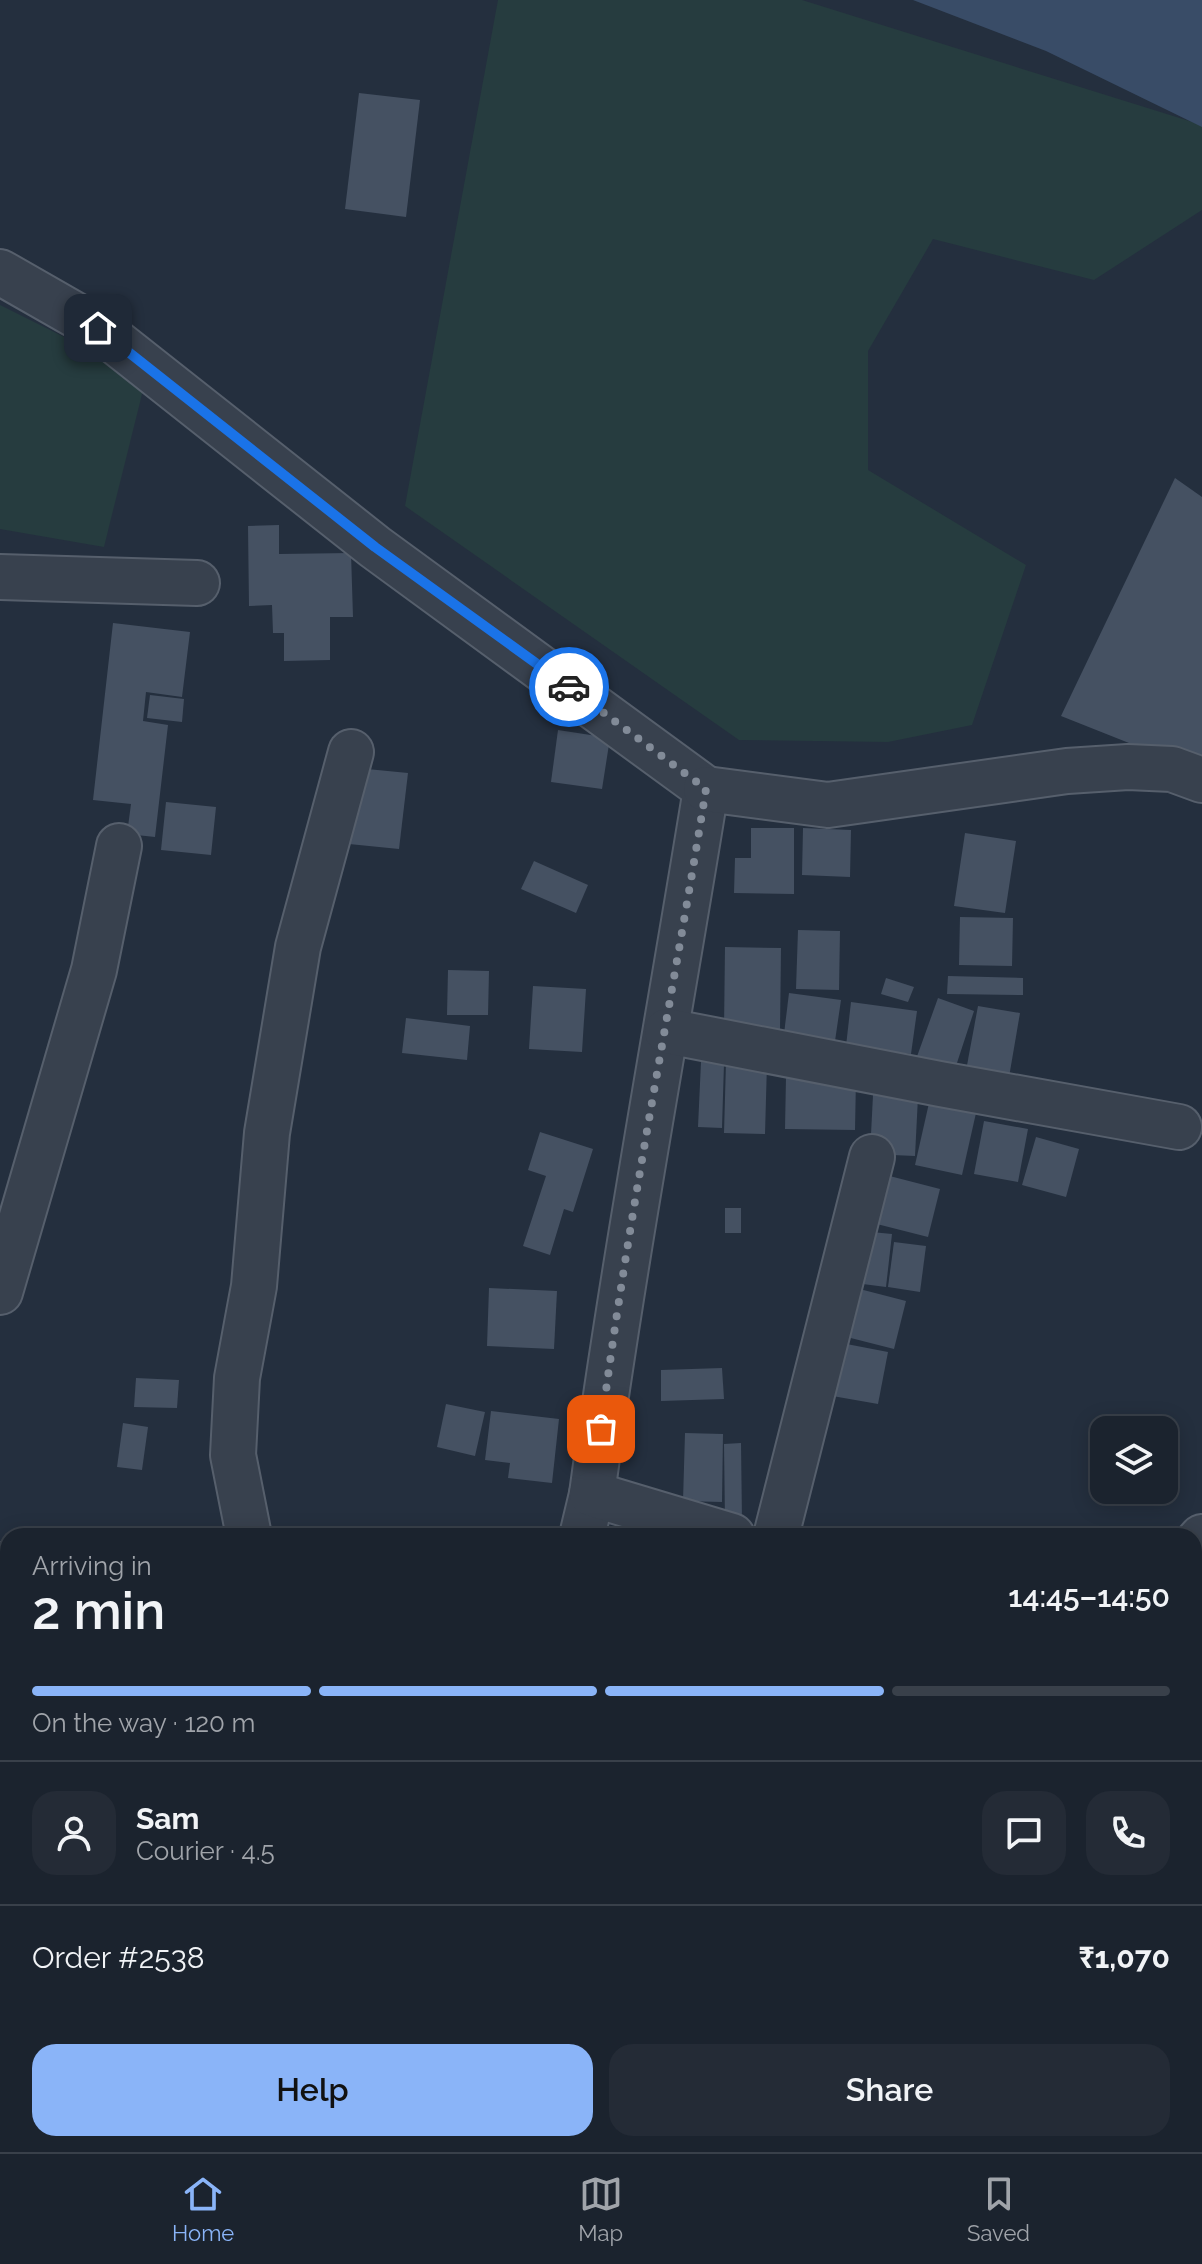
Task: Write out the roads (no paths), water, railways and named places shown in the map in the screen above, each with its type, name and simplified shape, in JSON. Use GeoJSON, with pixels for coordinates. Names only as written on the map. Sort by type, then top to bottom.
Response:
{"type":"FeatureCollection","features":[{"type":"Feature","properties":{"kind":"street"},"geometry":{"type":"LineString","coordinates":[[0,272],[98,328],[375,547],[706,789],[828,805],[1067,771],[1128,767],[1172,769],[1202,780]]}},
{"type":"Feature","properties":{"kind":"street"},"geometry":{"type":"LineString","coordinates":[[0,577],[197,583]]}},
{"type":"Feature","properties":{"kind":"street"},"geometry":{"type":"LineString","coordinates":[[247,1528],[233,1455],[237,1378],[254,1286],[267,1133],[298,947],[351,752]]}},
{"type":"Feature","properties":{"kind":"street"},"geometry":{"type":"LineString","coordinates":[[584,1528],[592,1494],[637,1190],[667,1031],[706,789]]}},
{"type":"Feature","properties":{"kind":"street"},"geometry":{"type":"LineString","coordinates":[[0,1292],[94,970],[119,846]]}},
{"type":"Feature","properties":{"kind":"street"},"geometry":{"type":"LineString","coordinates":[[667,1031],[1179,1127]]}},
{"type":"Feature","properties":{"kind":"street"},"geometry":{"type":"LineString","coordinates":[[778,1528],[872,1157]]}},
{"type":"Feature","properties":{"kind":"street"},"geometry":{"type":"LineString","coordinates":[[592,1494],[705,1528]]}},
{"type":"Feature","properties":{"kind":"water"},"geometry":{"type":"Polygon","coordinates":[[[913,0],[1202,0],[1202,127],[1046,51],[913,0]]]}}]}
